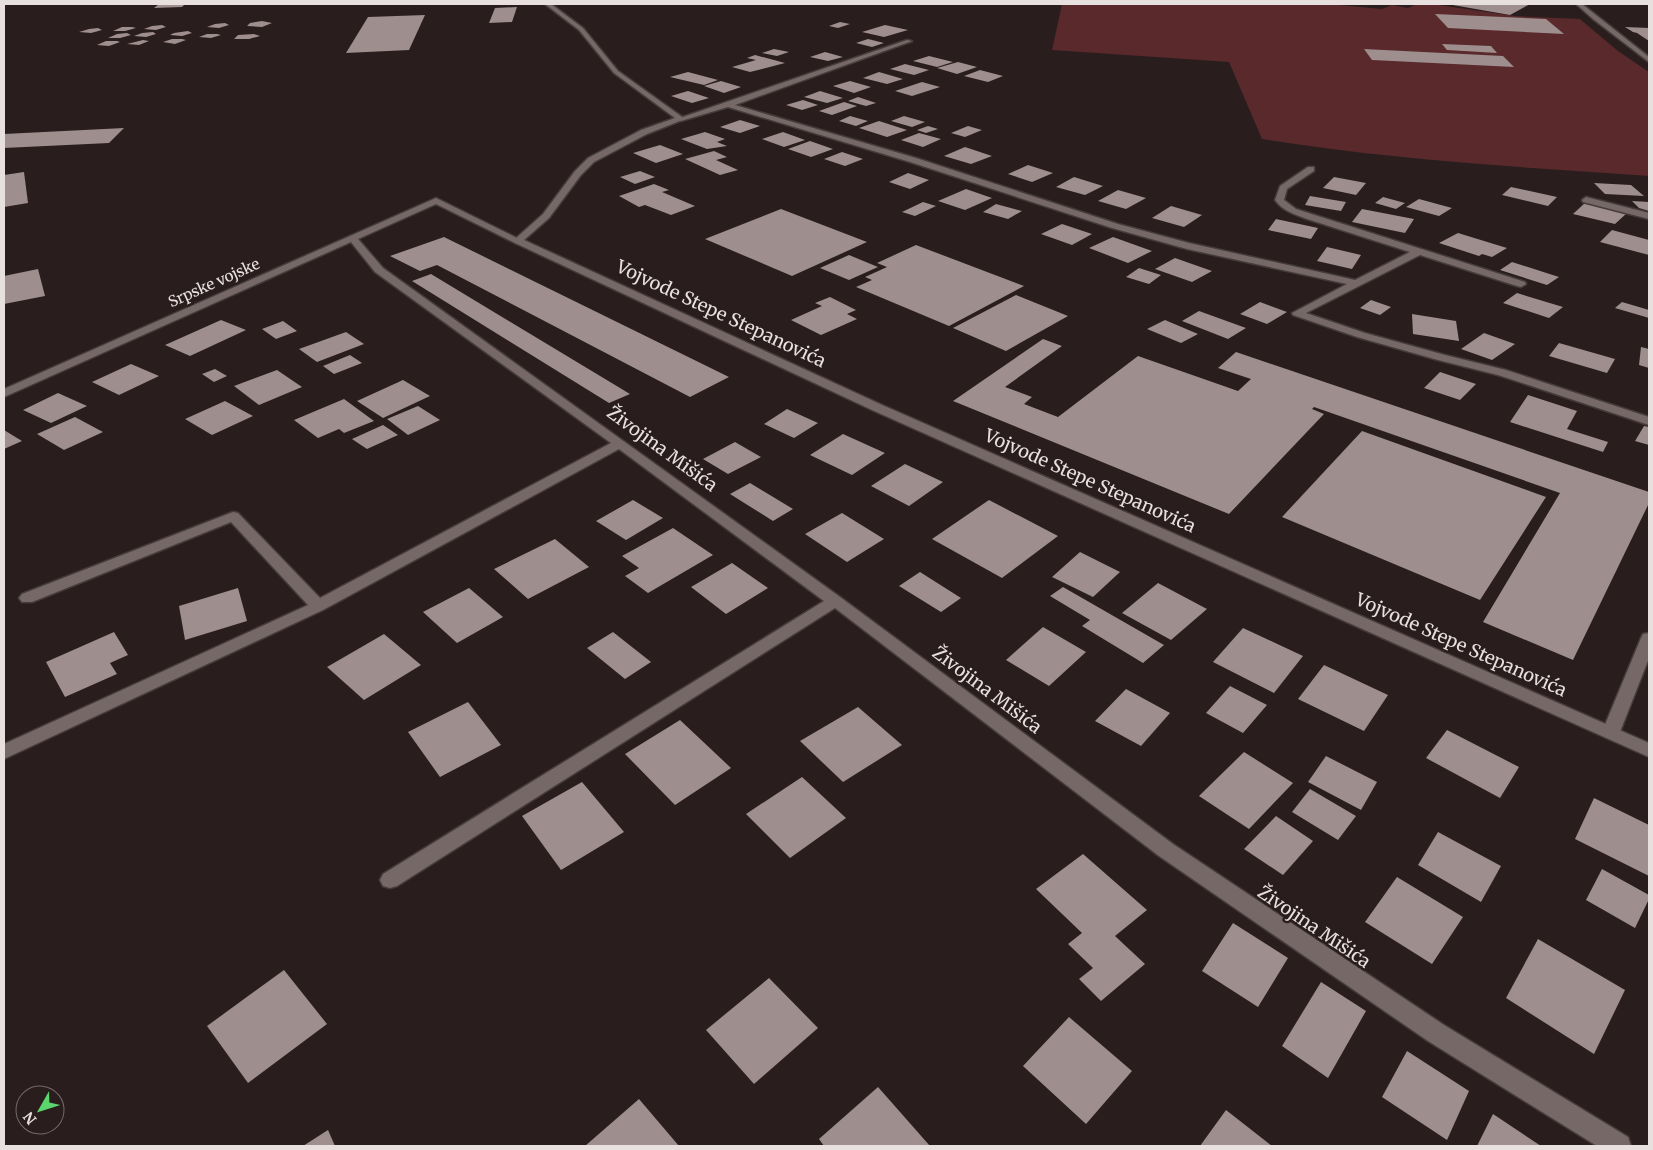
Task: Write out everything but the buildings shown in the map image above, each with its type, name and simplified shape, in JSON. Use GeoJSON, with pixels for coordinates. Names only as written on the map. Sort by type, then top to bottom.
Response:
{"type":"FeatureCollection","features":[{"type":"Feature","properties":{"kind":"street"},"geometry":{"type":"LineString","coordinates":[[548,4],[581,30],[616,72],[680,119]]}},
{"type":"Feature","properties":{"kind":"street"},"geometry":{"type":"LineString","coordinates":[[1580,4],[1594,18],[1649,60]]}},
{"type":"Feature","properties":{"kind":"street"},"geometry":{"type":"LineString","coordinates":[[518,241],[546,216],[578,172],[591,160],[644,132],[728,105],[909,41]]}},
{"type":"Feature","properties":{"kind":"street"},"geometry":{"type":"LineString","coordinates":[[728,105],[922,163],[1115,226],[1187,246],[1357,283]]}},
{"type":"Feature","properties":{"kind":"street"},"geometry":{"type":"LineString","coordinates":[[1311,169],[1283,188],[1279,200],[1284,205],[1310,217],[1521,284]]}},
{"type":"Feature","properties":{"kind":"street"},"geometry":{"type":"LineString","coordinates":[[1586,200],[1649,216]]}},
{"type":"Feature","properties":{"kind":"street","name":"Vojvode Stepe Stepanovića"},"geometry":{"type":"LineString","coordinates":[[436,201],[885,411],[1649,750]]}},
{"type":"Feature","properties":{"kind":"street","name":"Srpske vojske"},"geometry":{"type":"LineString","coordinates":[[4,393],[436,201]]}},
{"type":"Feature","properties":{"kind":"street","name":"Živojina Mišića"},"geometry":{"type":"LineString","coordinates":[[352,238],[379,270],[836,601],[1166,850],[1436,1033],[1619,1146]]}},
{"type":"Feature","properties":{"kind":"street"},"geometry":{"type":"LineString","coordinates":[[1418,252],[1297,313],[1424,353],[1502,372],[1649,421]]}},
{"type":"Feature","properties":{"kind":"street"},"geometry":{"type":"LineString","coordinates":[[4,752],[318,606],[620,443]]}},
{"type":"Feature","properties":{"kind":"street"},"geometry":{"type":"LineString","coordinates":[[27,598],[233,516],[318,606]]}},
{"type":"Feature","properties":{"kind":"street"},"geometry":{"type":"LineString","coordinates":[[390,880],[836,601]]}},
{"type":"Feature","properties":{"kind":"street"},"geometry":{"type":"LineString","coordinates":[[1612,732],[1649,638]]}},
{"type":"Feature","properties":{"kind":"shaded area"},"geometry":{"type":"Polygon","coordinates":[[[1062,4],[1329,4],[1382,9],[1392,5],[1408,8],[1417,4],[1432,4],[1515,16],[1580,19],[1618,51],[1649,72],[1649,176],[1407,158],[1262,139],[1229,62],[1052,50],[1062,4]]]}}]}
